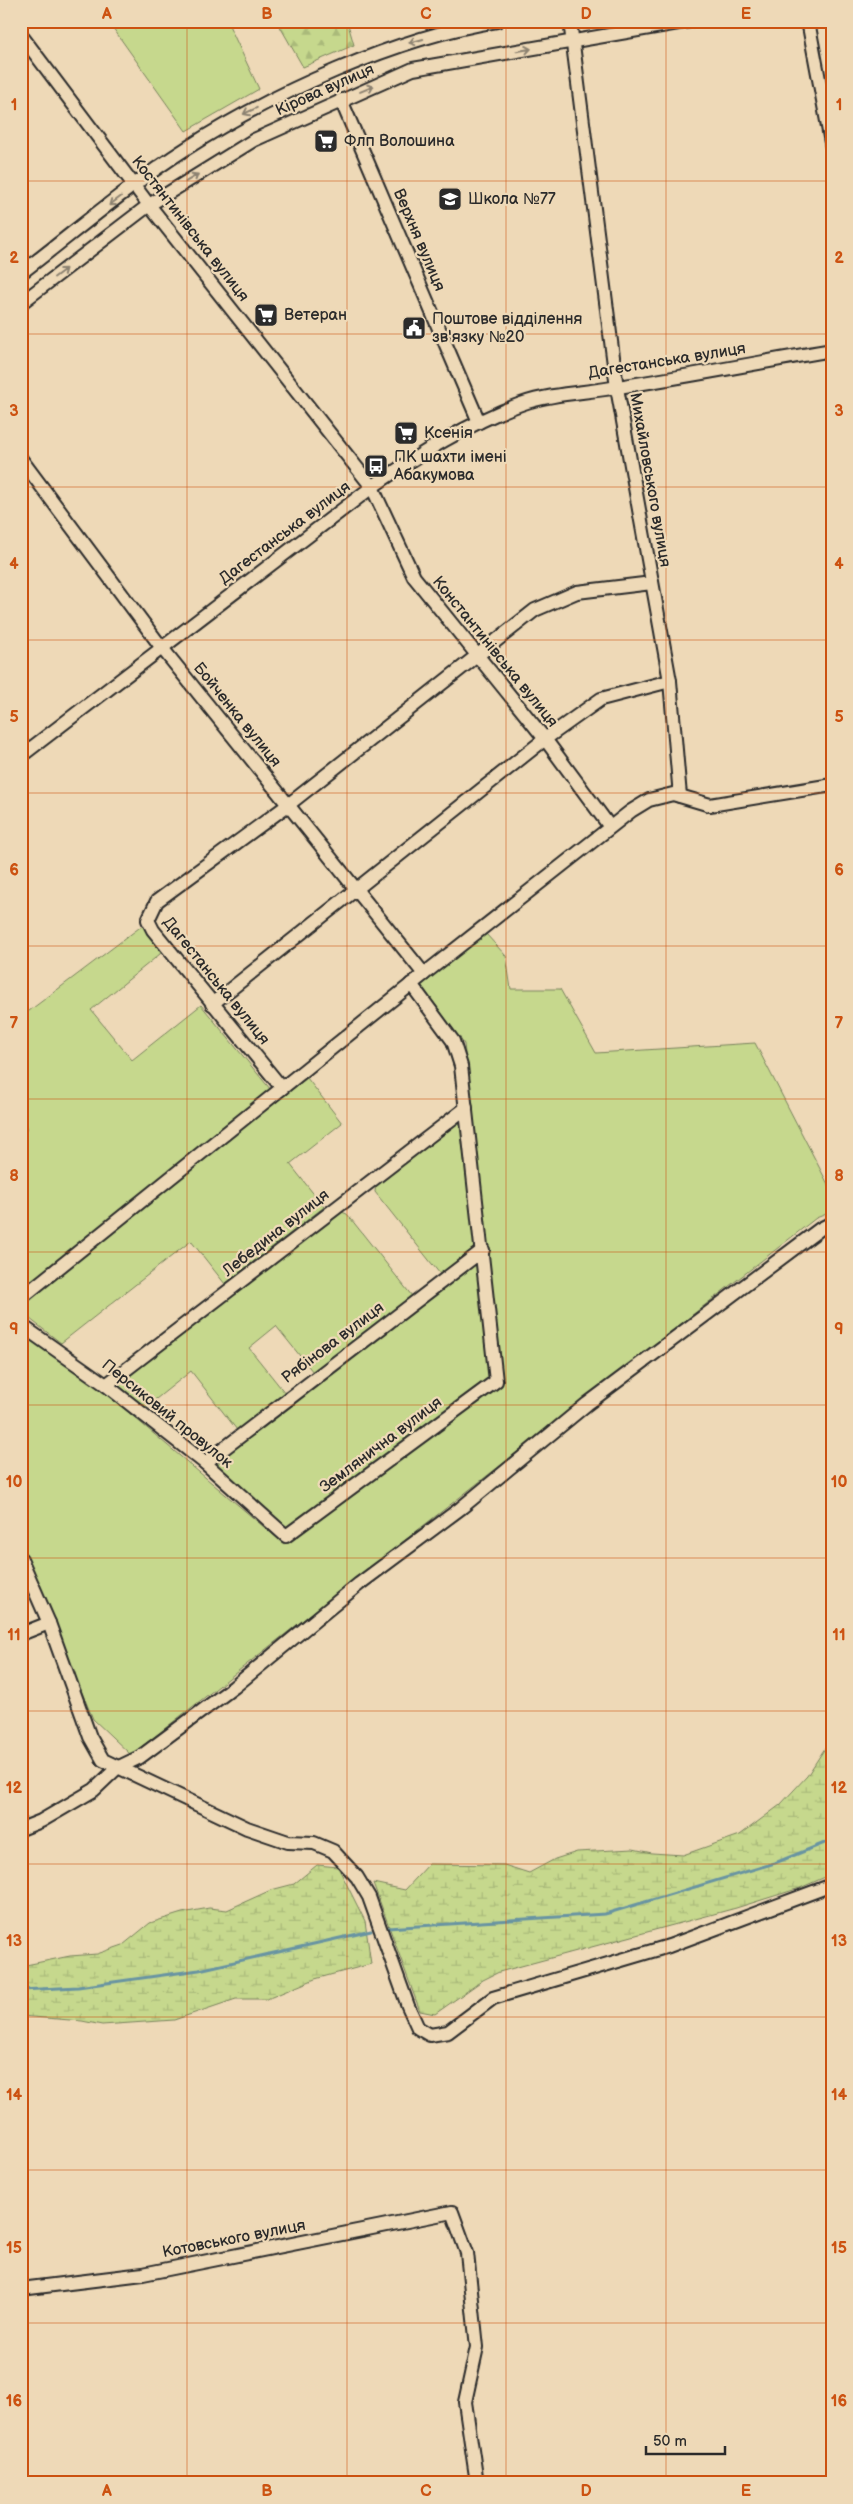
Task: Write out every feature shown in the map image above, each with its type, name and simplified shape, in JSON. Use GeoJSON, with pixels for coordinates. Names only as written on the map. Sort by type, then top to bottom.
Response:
{"type":"FeatureCollection","features":[{"type":"Feature","properties":{"kind":"street","name":"Кірова вулиця"},"geometry":{"type":"LineString","coordinates":[[21,273],[186,148],[242,115],[362,60],[475,24],[497,21]]}},
{"type":"Feature","properties":{"kind":"street","name":"Михайловського вулиця"},"geometry":{"type":"LineString","coordinates":[[570,21],[617,388],[670,681],[680,796]]}},
{"type":"Feature","properties":{"kind":"street","name":"Кірова вулиця"},"geometry":{"type":"LineString","coordinates":[[21,302],[149,205],[254,140],[413,69],[690,21]]}},
{"type":"Feature","properties":{"kind":"street"},"geometry":{"type":"LineString","coordinates":[[808,21],[832,148]]}},
{"type":"Feature","properties":{"kind":"street","name":"Костянтинівська вулиця"},"geometry":{"type":"LineString","coordinates":[[21,35],[149,205],[372,487]]}},
{"type":"Feature","properties":{"kind":"street","name":"Верхня вулиця"},"geometry":{"type":"LineString","coordinates":[[341,100],[479,422]]}},
{"type":"Feature","properties":{"kind":"street","name":"Дагестанська вулиця"},"geometry":{"type":"LineString","coordinates":[[21,756],[372,487],[408,462],[479,422],[521,404],[556,394],[617,388],[832,350]]}},
{"type":"Feature","properties":{"kind":"street","name":"Бойченка вулиця"},"geometry":{"type":"LineString","coordinates":[[21,459],[162,648],[424,974]]}},
{"type":"Feature","properties":{"kind":"street","name":"Константинівська вулиця"},"geometry":{"type":"LineString","coordinates":[[372,487],[414,577],[545,739],[610,828]]}},
{"type":"Feature","properties":{"kind":"street","name":"Дагестанська вулиця"},"geometry":{"type":"LineString","coordinates":[[282,1088],[153,930],[148,920],[157,901],[288,805],[535,610],[577,592],[652,583]]}},
{"type":"Feature","properties":{"kind":"street"},"geometry":{"type":"LineString","coordinates":[[212,1004],[357,891],[545,739],[601,699],[670,681]]}},
{"type":"Feature","properties":{"kind":"street"},"geometry":{"type":"LineString","coordinates":[[21,1298],[411,984],[610,828],[649,800],[672,794],[710,805],[832,785]]}},
{"type":"Feature","properties":{"kind":"street"},"geometry":{"type":"LineString","coordinates":[[411,984],[452,1042],[461,1066],[483,1250]]}},
{"type":"Feature","properties":{"kind":"street","name":"Лебедина вулиця"},"geometry":{"type":"LineString","coordinates":[[106,1385],[466,1108]]}},
{"type":"Feature","properties":{"kind":"street"},"geometry":{"type":"LineString","coordinates":[[21,1829],[41,1821],[94,1790],[117,1768],[140,1757],[234,1687],[359,1584],[461,1508],[587,1404],[820,1229],[832,1224]]}},
{"type":"Feature","properties":{"kind":"street","name":"Землянична вулиця"},"geometry":{"type":"LineString","coordinates":[[286,1536],[496,1381],[483,1250]]}},
{"type":"Feature","properties":{"kind":"street","name":"Рябінова вулиця"},"geometry":{"type":"LineString","coordinates":[[204,1463],[483,1250]]}},
{"type":"Feature","properties":{"kind":"street","name":"Персиковий провулок"},"geometry":{"type":"LineString","coordinates":[[21,1325],[106,1385],[204,1463],[286,1536]]}},
{"type":"Feature","properties":{"kind":"street"},"geometry":{"type":"LineString","coordinates":[[21,1559],[49,1623],[90,1737],[103,1760],[117,1768],[142,1776],[246,1828],[288,1842],[314,1843],[333,1851],[357,1877],[369,1897],[408,2006],[418,2028],[430,2035],[448,2032],[494,1998],[669,1946],[832,1885]]}},
{"type":"Feature","properties":{"kind":"street"},"geometry":{"type":"LineString","coordinates":[[21,1634],[49,1623]]}},
{"type":"Feature","properties":{"kind":"street","name":"Котовського вулиця"},"geometry":{"type":"LineString","coordinates":[[21,2289],[143,2274],[452,2212],[467,2253],[478,2348],[465,2402],[477,2483]]}},
{"type":"Feature","properties":{"kind":"green space"},"geometry":{"type":"Polygon","coordinates":[[[108,21],[227,21],[259,89],[186,131],[108,21]]]}},
{"type":"Feature","properties":{"kind":"green space"},"geometry":{"type":"Polygon","coordinates":[[[282,21],[347,21],[354,45],[303,67],[278,23],[282,21]]]}},
{"type":"Feature","properties":{"kind":"green space"},"geometry":{"type":"Polygon","coordinates":[[[143,925],[162,950],[160,954],[91,1010],[132,1060],[201,1005],[271,1090],[21,1294],[21,1147],[27,1126],[21,1118],[21,1017],[143,925]]]}},
{"type":"Feature","properties":{"kind":"green space"},"geometry":{"type":"Polygon","coordinates":[[[486,934],[506,956],[511,989],[560,989],[596,1053],[755,1043],[832,1192],[832,1212],[816,1218],[131,1755],[93,1719],[21,1546],[21,1333],[102,1390],[284,1544],[500,1385],[464,1044],[421,985],[486,934]]]}},
{"type":"Feature","properties":{"kind":"green space"},"geometry":{"type":"Polygon","coordinates":[[[307,1078],[342,1123],[290,1164],[324,1207],[225,1284],[191,1241],[61,1343],[21,1312],[21,1302],[307,1078]]]}},
{"type":"Feature","properties":{"kind":"green space"},"geometry":{"type":"Polygon","coordinates":[[[464,1116],[480,1244],[440,1274],[375,1192],[376,1183],[464,1116]]]}},
{"type":"Feature","properties":{"kind":"green space"},"geometry":{"type":"Polygon","coordinates":[[[339,1211],[347,1214],[412,1296],[313,1372],[276,1326],[249,1348],[285,1393],[237,1430],[191,1371],[146,1407],[116,1383],[339,1211]]]}},
{"type":"Feature","properties":{"kind":"green space"},"geometry":{"type":"Polygon","coordinates":[[[481,1256],[492,1377],[286,1531],[211,1463],[481,1256]]]}},
{"type":"Feature","properties":{"kind":"green space"},"geometry":{"type":"Polygon","coordinates":[[[827,1745],[832,1749],[832,1874],[800,1888],[736,1908],[499,1972],[483,1980],[435,2014],[420,2011],[373,1883],[405,1890],[429,1864],[504,1865],[529,1873],[555,1859],[577,1852],[633,1849],[652,1853],[683,1855],[740,1835],[780,1805],[807,1776],[827,1745]]]}},
{"type":"Feature","properties":{"kind":"green space"},"geometry":{"type":"Polygon","coordinates":[[[317,1865],[338,1867],[365,1921],[371,1964],[315,1979],[267,1999],[236,1999],[174,2020],[102,2025],[82,2021],[21,2016],[21,1966],[70,1956],[97,1954],[123,1945],[150,1923],[182,1913],[209,1908],[227,1910],[271,1890],[294,1884],[317,1865]]]}},
{"type":"Feature","properties":{"kind":"waterway"},"geometry":{"type":"LineString","coordinates":[[387,1928],[605,1914],[775,1863],[832,1840]]}},
{"type":"Feature","properties":{"kind":"waterway"},"geometry":{"type":"LineString","coordinates":[[21,1990],[78,1987],[199,1970],[371,1931]]}},
{"type":"Feature","properties":{"kind":"place","name":"Флп Волошина"},"geometry":{"type":"Point","coordinates":[326,141]}},
{"type":"Feature","properties":{"kind":"place","name":"Школа №77"},"geometry":{"type":"Point","coordinates":[450,199]}},
{"type":"Feature","properties":{"kind":"place","name":"Ветеран"},"geometry":{"type":"Point","coordinates":[266,315]}},
{"type":"Feature","properties":{"kind":"place","name":"Поштове відділення зв'язку №20"},"geometry":{"type":"Point","coordinates":[414,328]}},
{"type":"Feature","properties":{"kind":"place","name":"Ксенія"},"geometry":{"type":"Point","coordinates":[406,433]}},
{"type":"Feature","properties":{"kind":"place","name":"ПК шахти імені Абакумова"},"geometry":{"type":"Point","coordinates":[376,466]}}]}
